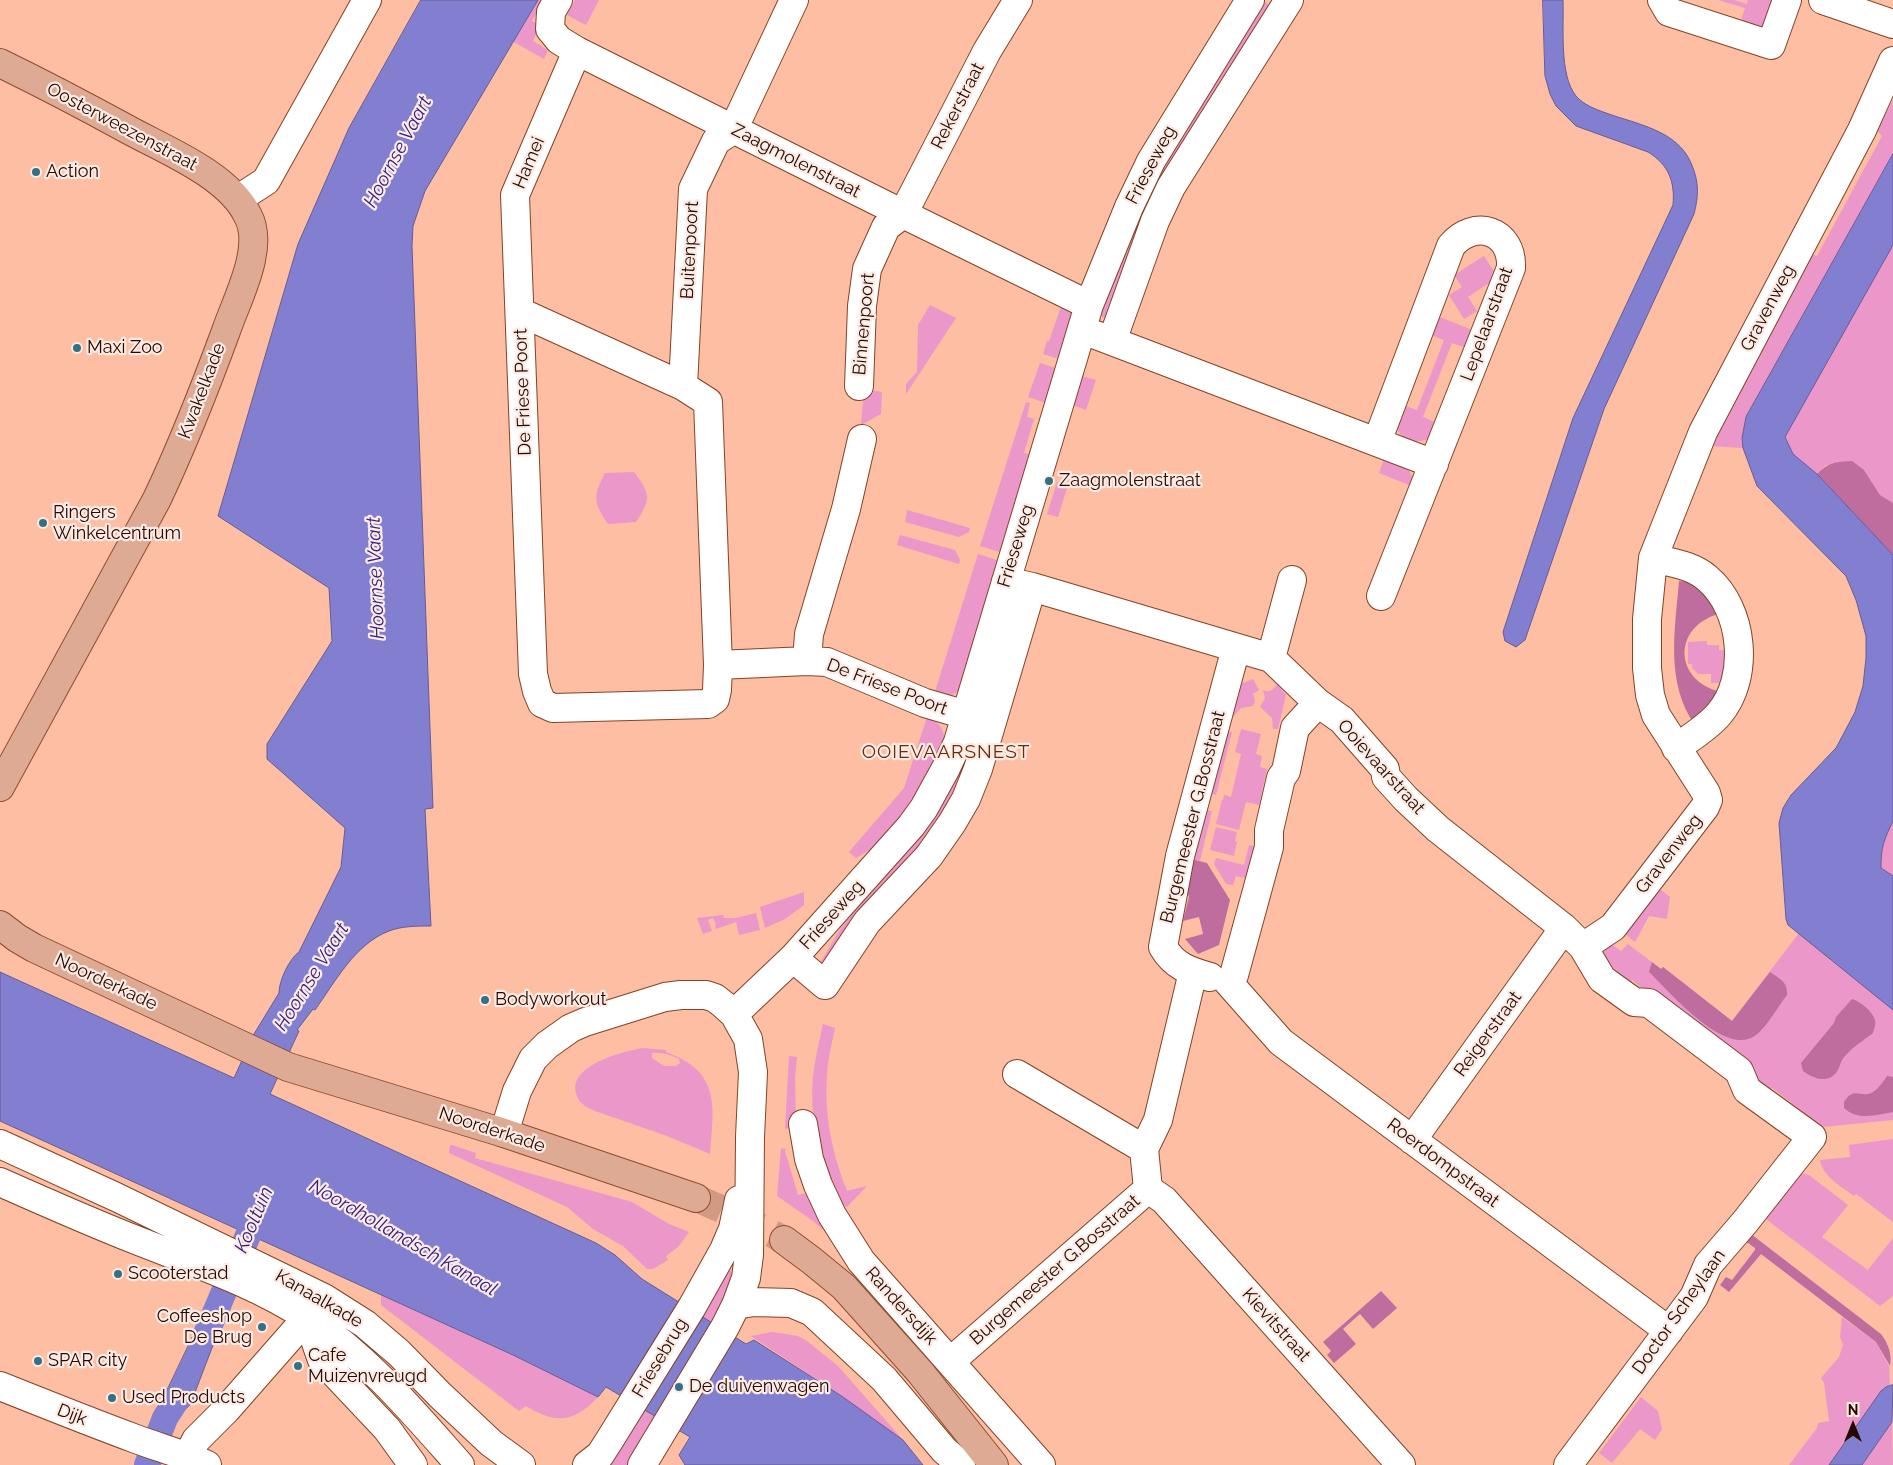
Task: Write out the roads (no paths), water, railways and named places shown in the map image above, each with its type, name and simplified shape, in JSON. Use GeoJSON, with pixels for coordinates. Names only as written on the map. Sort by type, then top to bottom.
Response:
{"type":"FeatureCollection","features":[{"type":"Feature","properties":{"kind":"main road","name":"Oosterweezenstraat"},"geometry":{"type":"LineString","coordinates":[[0,62],[187,162],[217,180],[238,199]]}},
{"type":"Feature","properties":{"kind":"main road","name":"Kwakelkade"},"geometry":{"type":"LineString","coordinates":[[0,787],[157,499],[204,390],[251,259],[252,227],[248,215],[238,199]]}},
{"type":"Feature","properties":{"kind":"main road","name":"Noorderkade"},"geometry":{"type":"LineString","coordinates":[[0,925],[34,948],[288,1067],[504,1133],[696,1198]]}},
{"type":"Feature","properties":{"kind":"main road","name":"Randersdijk"},"geometry":{"type":"LineString","coordinates":[[784,1240],[844,1287],[920,1372],[994,1465]]}},
{"type":"Feature","properties":{"kind":"street"},"geometry":{"type":"LineString","coordinates":[[238,199],[266,181],[367,0]]}},
{"type":"Feature","properties":{"kind":"street"},"geometry":{"type":"LineString","coordinates":[[558,0],[551,12],[550,29],[568,46]]}},
{"type":"Feature","properties":{"kind":"street"},"geometry":{"type":"LineString","coordinates":[[733,130],[794,0]]}},
{"type":"Feature","properties":{"kind":"street","name":"Rekerstraat"},"geometry":{"type":"LineString","coordinates":[[903,214],[987,51],[1018,0]]}},
{"type":"Feature","properties":{"kind":"street","name":"Frieseweg"},"geometry":{"type":"LineString","coordinates":[[794,958],[825,985],[866,922],[929,856],[966,799],[978,769],[1019,584],[1085,317],[1129,207],[1151,161],[1250,0]]}},
{"type":"Feature","properties":{"kind":"street","name":"Frieseweg"},"geometry":{"type":"LineString","coordinates":[[1112,341],[1155,221],[1171,187],[1290,0]]}},
{"type":"Feature","properties":{"kind":"street"},"geometry":{"type":"LineString","coordinates":[[1662,0],[1669,12],[1772,45],[1787,0]]}},
{"type":"Feature","properties":{"kind":"street"},"geometry":{"type":"LineString","coordinates":[[1823,0],[1893,24]]}},
{"type":"Feature","properties":{"kind":"street","name":"Zaagmolenstraat"},"geometry":{"type":"LineString","coordinates":[[568,46],[903,214],[1085,317]]}},
{"type":"Feature","properties":{"kind":"street","name":"Hamei"},"geometry":{"type":"LineString","coordinates":[[520,312],[515,196],[568,46]]}},
{"type":"Feature","properties":{"kind":"street","name":"Gravenweg"},"geometry":{"type":"LineString","coordinates":[[1583,947],[1613,927],[1705,807],[1708,800],[1706,793],[1656,715],[1650,696],[1647,668],[1647,618],[1653,558],[1703,432],[1862,130],[1893,61]]}},
{"type":"Feature","properties":{"kind":"street","name":"Buitenpoort"},"geometry":{"type":"LineString","coordinates":[[683,386],[693,189],[716,141],[733,130]]}},
{"type":"Feature","properties":{"kind":"street","name":"Binnenpoort"},"geometry":{"type":"LineString","coordinates":[[859,386],[862,306],[866,269],[886,227],[903,214]]}},
{"type":"Feature","properties":{"kind":"street","name":"Lepelaarstraat"},"geometry":{"type":"LineString","coordinates":[[1377,442],[1451,246],[1466,232],[1490,232],[1500,238],[1507,246],[1512,257],[1511,268],[1381,596]]}},
{"type":"Feature","properties":{"kind":"street","name":"De Friese Poort"},"geometry":{"type":"LineString","coordinates":[[520,312],[683,386],[708,402],[718,665],[715,699],[708,704],[553,708],[542,703],[536,691],[534,674],[520,312]]}},
{"type":"Feature","properties":{"kind":"street"},"geometry":{"type":"LineString","coordinates":[[1085,317],[1112,341],[1434,464]]}},
{"type":"Feature","properties":{"kind":"street","name":"De Friese Poort"},"geometry":{"type":"LineString","coordinates":[[807,661],[809,634],[846,509],[862,439]]}},
{"type":"Feature","properties":{"kind":"street"},"geometry":{"type":"LineString","coordinates":[[1653,558],[1690,567],[1706,577],[1720,591],[1735,623],[1738,639],[1737,675],[1731,696],[1718,714],[1699,732],[1676,748]]}},
{"type":"Feature","properties":{"kind":"street"},"geometry":{"type":"LineString","coordinates":[[1271,658],[1292,580]]}},
{"type":"Feature","properties":{"kind":"street","name":"Frieseweg"},"geometry":{"type":"LineString","coordinates":[[734,1014],[794,958],[862,883],[924,808],[946,768],[1019,584]]}},
{"type":"Feature","properties":{"kind":"street","name":"Ooievaarstraat"},"geometry":{"type":"LineString","coordinates":[[1019,584],[1271,658],[1318,703],[1342,720],[1385,768],[1386,777],[1432,823],[1564,928],[1583,947],[1602,979],[1634,1002],[1649,1003],[1739,1072],[1747,1090],[1812,1137]]}},
{"type":"Feature","properties":{"kind":"street","name":"Burgemeester G.Bosstraat"},"geometry":{"type":"LineString","coordinates":[[1228,982],[1193,972],[1170,960],[1163,947],[1180,856],[1236,648]]}},
{"type":"Feature","properties":{"kind":"street","name":"De Friese Poort"},"geometry":{"type":"LineString","coordinates":[[718,665],[807,661],[828,662],[925,703],[966,715]]}},
{"type":"Feature","properties":{"kind":"street"},"geometry":{"type":"LineString","coordinates":[[1228,982],[1234,975],[1269,847],[1269,830],[1281,778],[1286,771],[1295,728],[1318,703]]}},
{"type":"Feature","properties":{"kind":"street","name":"Reigerstraat"},"geometry":{"type":"LineString","coordinates":[[1412,1140],[1564,928]]}},
{"type":"Feature","properties":{"kind":"street"},"geometry":{"type":"LineString","coordinates":[[1017,1074],[1144,1149],[1158,1120],[1193,972]]}},
{"type":"Feature","properties":{"kind":"street","name":"Roerdompstraat"},"geometry":{"type":"LineString","coordinates":[[1228,982],[1281,1042],[1669,1331]]}},
{"type":"Feature","properties":{"kind":"street"},"geometry":{"type":"LineString","coordinates":[[504,1133],[517,1091],[533,1059],[547,1045],[571,1028],[646,1002],[682,995],[706,995],[715,998],[734,1014],[748,1039],[752,1054],[753,1089],[750,1138],[750,1255],[746,1278],[731,1316],[642,1465]]}},
{"type":"Feature","properties":{"kind":"street","name":"Randersdijk"},"geometry":{"type":"LineString","coordinates":[[803,1124],[809,1159],[832,1215],[861,1261],[1041,1465]]}},
{"type":"Feature","properties":{"kind":"street","name":"Doctor Scheylaan"},"geometry":{"type":"LineString","coordinates":[[1568,1465],[1694,1297],[1708,1265],[1745,1222],[1812,1137]]}},
{"type":"Feature","properties":{"kind":"street","name":"Friesebrug"},"geometry":{"type":"LineString","coordinates":[[586,1465],[600,1455],[629,1410],[692,1307],[724,1250],[733,1229],[750,1138]]}},
{"type":"Feature","properties":{"kind":"street","name":"Kanaalkade"},"geometry":{"type":"LineString","coordinates":[[0,1144],[116,1197],[234,1266],[316,1308],[365,1324],[399,1352],[490,1443],[521,1465]]}},
{"type":"Feature","properties":{"kind":"street","name":"Burgemeester G.Bosstraat"},"geometry":{"type":"LineString","coordinates":[[951,1361],[1148,1189],[1144,1149]]}},
{"type":"Feature","properties":{"kind":"street","name":"Kanaalkade"},"geometry":{"type":"LineString","coordinates":[[0,1182],[100,1226],[234,1266]]}},
{"type":"Feature","properties":{"kind":"street","name":"Kievitstraat"},"geometry":{"type":"LineString","coordinates":[[1148,1189],[1164,1200],[1401,1465]]}},
{"type":"Feature","properties":{"kind":"street"},"geometry":{"type":"LineString","coordinates":[[731,1316],[753,1302],[774,1301],[791,1303],[812,1312],[884,1379],[944,1450],[961,1465]]}},
{"type":"Feature","properties":{"kind":"street"},"geometry":{"type":"LineString","coordinates":[[176,1453],[196,1440],[226,1410],[316,1308]]}},
{"type":"Feature","properties":{"kind":"street"},"geometry":{"type":"LineString","coordinates":[[316,1308],[322,1360],[387,1430],[413,1465]]}},
{"type":"Feature","properties":{"kind":"street","name":"Kanaalkade"},"geometry":{"type":"LineString","coordinates":[[316,1308],[334,1337],[370,1366],[460,1465]]}},
{"type":"Feature","properties":{"kind":"street","name":"Dijk"},"geometry":{"type":"LineString","coordinates":[[0,1386],[176,1453]]}},
{"type":"Feature","properties":{"kind":"water"},"geometry":{"type":"Polygon","coordinates":[[[421,0],[538,0],[425,191],[413,226],[412,246],[433,808],[425,809],[431,926],[394,929],[377,937],[356,954],[338,976],[315,1010],[313,1009],[297,1030],[299,1031],[270,1094],[596,1243],[615,1255],[642,1279],[746,1344],[754,1340],[843,1397],[903,1440],[923,1465],[685,1465],[679,1455],[690,1437],[606,1387],[598,1397],[513,1355],[0,1121],[0,972],[234,1078],[254,1034],[279,993],[285,971],[299,952],[341,867],[345,828],[267,759],[267,744],[332,641],[329,588],[218,516],[298,244],[349,128],[421,0]]]}},
{"type":"Feature","properties":{"kind":"water"},"geometry":{"type":"Polygon","coordinates":[[[1543,0],[1563,0],[1565,64],[1567,76],[1576,96],[1594,108],[1654,130],[1676,143],[1685,152],[1696,176],[1697,201],[1694,214],[1604,409],[1525,640],[1516,647],[1505,641],[1503,632],[1573,418],[1673,205],[1672,182],[1666,168],[1655,157],[1648,152],[1576,126],[1556,106],[1550,94],[1545,76],[1543,0]]]}},
{"type":"Feature","properties":{"kind":"water"},"geometry":{"type":"Polygon","coordinates":[[[1893,154],[1893,245],[1785,437],[1793,454],[1817,474],[1893,555],[1893,821],[1884,843],[1881,868],[1893,876],[1893,1010],[1788,925],[1786,919],[1779,823],[1783,808],[1791,795],[1836,748],[1855,712],[1863,686],[1866,636],[1856,600],[1846,576],[1757,486],[1743,448],[1742,438],[1746,417],[1893,154]]]}},
{"type":"Feature","properties":{"kind":"water"},"geometry":{"type":"Polygon","coordinates":[[[211,1299],[228,1306],[192,1403],[168,1425],[156,1419],[160,1411],[164,1410],[167,1396],[165,1395],[211,1299]]]}},
{"type":"Feature","properties":{"kind":"water"},"geometry":{"type":"Polygon","coordinates":[[[1893,1385],[1892,1422],[1862,1465],[1829,1465],[1881,1391],[1893,1385]]]}},
{"type":"Feature","properties":{"kind":"waterway","name":"Kooltuin"},"geometry":{"type":"LineString","coordinates":[[206,1334],[263,1200]]}},
{"type":"Feature","properties":{"kind":"waterway","name":"Kooltuin"},"geometry":{"type":"LineString","coordinates":[[147,1465],[165,1418],[181,1393]]}},
{"type":"Feature","properties":{"kind":"tunnel"},"geometry":{"type":"LineString","coordinates":[[696,1198],[744,1219],[784,1240]]}},
{"type":"Feature","properties":{"kind":"place","name":"Action"},"geometry":{"type":"Point","coordinates":[36,172]}},
{"type":"Feature","properties":{"kind":"place","name":"Maxi Zoo"},"geometry":{"type":"Point","coordinates":[77,348]}},
{"type":"Feature","properties":{"kind":"place","name":"Zaagmolenstraat"},"geometry":{"type":"Point","coordinates":[1049,481]}},
{"type":"Feature","properties":{"kind":"place","name":"Ringers Winkelcentrum"},"geometry":{"type":"Point","coordinates":[43,523]}},
{"type":"Feature","properties":{"kind":"place","name":"Bodyworkout"},"geometry":{"type":"Point","coordinates":[485,1000]}},
{"type":"Feature","properties":{"kind":"place","name":"Scooterstad"},"geometry":{"type":"Point","coordinates":[118,1274]}},
{"type":"Feature","properties":{"kind":"place","name":"Coffeeshop De Brug"},"geometry":{"type":"Point","coordinates":[262,1327]}},
{"type":"Feature","properties":{"kind":"place","name":"SPAR city"},"geometry":{"type":"Point","coordinates":[38,1361]}},
{"type":"Feature","properties":{"kind":"place","name":"Cafe Muizenvreugd"},"geometry":{"type":"Point","coordinates":[298,1366]}},
{"type":"Feature","properties":{"kind":"place","name":"De duivenwagen"},"geometry":{"type":"Point","coordinates":[679,1387]}},
{"type":"Feature","properties":{"kind":"place","name":"Used Products"},"geometry":{"type":"Point","coordinates":[112,1398]}},
{"type":"Feature","properties":{"kind":"district","name":"OOIEVAARSNEST"},"geometry":{"type":"Point","coordinates":[946,752]}},
{"type":"Feature","properties":{"kind":"water label","name":"Hoornse Vaart"},"geometry":{"type":"Point","coordinates":[398,152]}},
{"type":"Feature","properties":{"kind":"water label","name":"Hoornse Vaart"},"geometry":{"type":"Point","coordinates":[376,578]}},
{"type":"Feature","properties":{"kind":"water label","name":"Hoornse Vaart"},"geometry":{"type":"Point","coordinates":[312,977]}},
{"type":"Feature","properties":{"kind":"water label","name":"Noordhollandsch Kanaal"},"geometry":{"type":"Point","coordinates":[403,1238]}}]}
